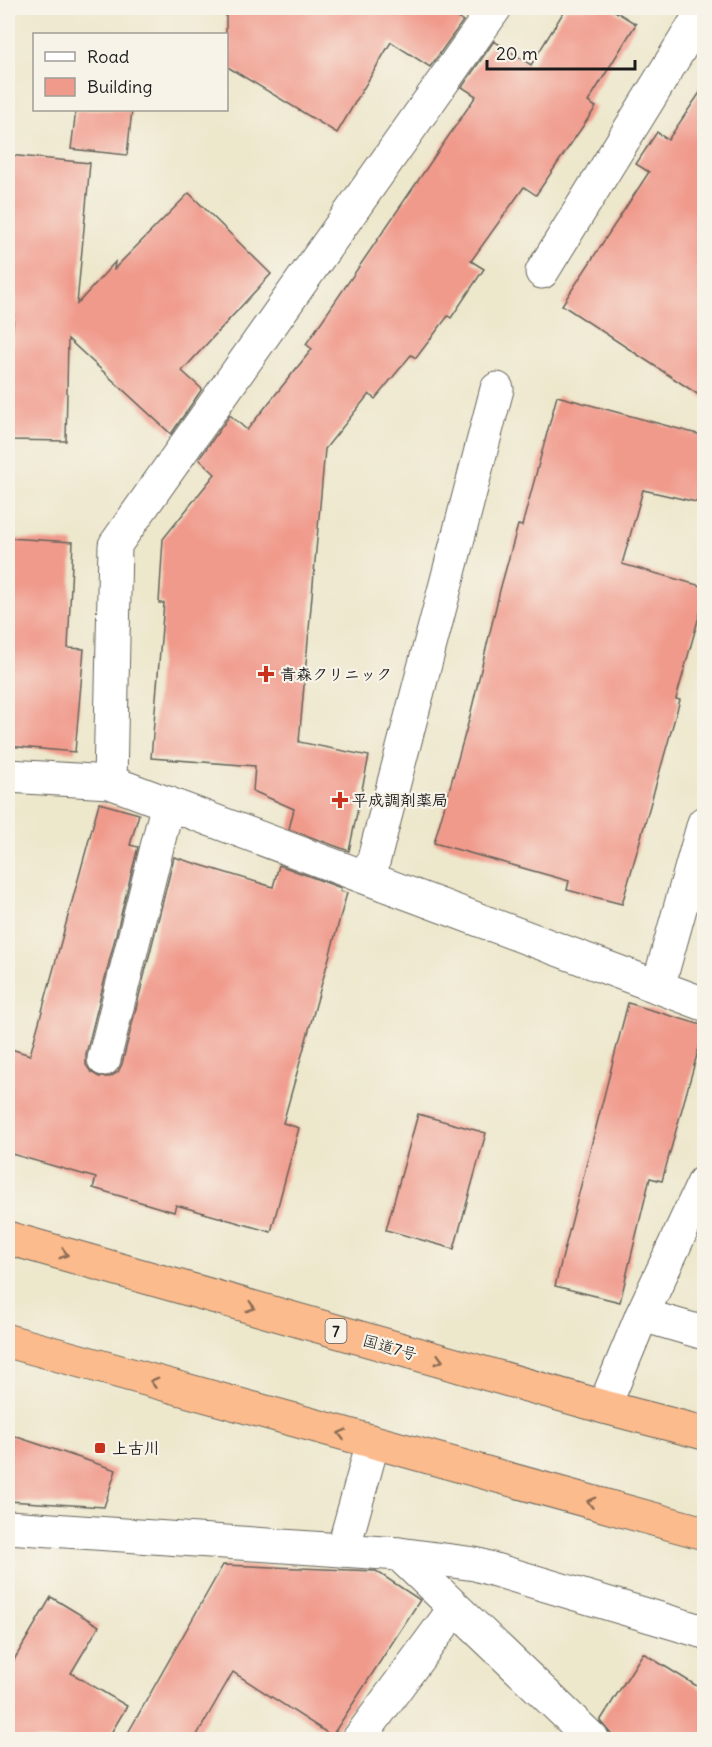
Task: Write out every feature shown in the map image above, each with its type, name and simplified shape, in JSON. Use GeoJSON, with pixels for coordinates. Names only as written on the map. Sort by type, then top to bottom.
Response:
{"type":"FeatureCollection","features":[{"type":"Feature","properties":{"kind":"highway","name":"国道7号"},"geometry":{"type":"LineString","coordinates":[[8,1238],[604,1407],[705,1433]]}},
{"type":"Feature","properties":{"kind":"highway"},"geometry":{"type":"LineString","coordinates":[[8,1341],[705,1533]]}},
{"type":"Feature","properties":{"kind":"street"},"geometry":{"type":"LineString","coordinates":[[110,782],[115,544],[495,8]]}},
{"type":"Feature","properties":{"kind":"street"},"geometry":{"type":"LineString","coordinates":[[542,272],[699,12]]}},
{"type":"Feature","properties":{"kind":"street"},"geometry":{"type":"LineString","coordinates":[[369,878],[497,388]]}},
{"type":"Feature","properties":{"kind":"street"},"geometry":{"type":"LineString","coordinates":[[8,776],[110,782],[705,1004]]}},
{"type":"Feature","properties":{"kind":"street"},"geometry":{"type":"LineString","coordinates":[[104,1059],[168,803]]}},
{"type":"Feature","properties":{"kind":"street"},"geometry":{"type":"LineString","coordinates":[[658,987],[705,823]]}},
{"type":"Feature","properties":{"kind":"street"},"geometry":{"type":"LineString","coordinates":[[604,1407],[642,1315],[705,1182]]}},
{"type":"Feature","properties":{"kind":"street"},"geometry":{"type":"LineString","coordinates":[[642,1315],[705,1333]]}},
{"type":"Feature","properties":{"kind":"street"},"geometry":{"type":"LineString","coordinates":[[343,1550],[373,1442]]}},
{"type":"Feature","properties":{"kind":"street"},"geometry":{"type":"LineString","coordinates":[[8,1527],[399,1554],[475,1564],[705,1632]]}},
{"type":"Feature","properties":{"kind":"street"},"geometry":{"type":"LineString","coordinates":[[399,1554],[593,1740]]}},
{"type":"Feature","properties":{"kind":"street"},"geometry":{"type":"LineString","coordinates":[[358,1740],[455,1608]]}},
{"type":"Feature","properties":{"kind":"building"},"geometry":{"type":"Polygon","coordinates":[[[226,8],[443,8],[463,21],[430,67],[391,42],[337,133],[228,67],[228,33],[226,33],[226,8]]]}},
{"type":"Feature","properties":{"kind":"building"},"geometry":{"type":"Polygon","coordinates":[[[566,8],[610,8],[636,24],[588,102],[596,107],[536,195],[524,187],[471,261],[484,269],[451,318],[448,316],[416,358],[411,355],[375,399],[369,394],[325,449],[299,742],[369,756],[349,851],[289,829],[294,809],[253,791],[255,766],[151,758],[164,603],[159,603],[163,539],[215,474],[199,459],[230,415],[247,430],[312,349],[306,344],[476,96],[462,87],[494,41],[531,65],[566,8]]]}},
{"type":"Feature","properties":{"kind":"building"},"geometry":{"type":"Polygon","coordinates":[[[705,85],[705,399],[562,305],[649,172],[636,164],[657,132],[668,140],[705,85]]]}},
{"type":"Feature","properties":{"kind":"building"},"geometry":{"type":"Polygon","coordinates":[[[76,111],[132,111],[127,155],[71,149],[76,111]]]}},
{"type":"Feature","properties":{"kind":"building"},"geometry":{"type":"Polygon","coordinates":[[[8,155],[90,163],[77,304],[115,262],[114,269],[189,193],[271,274],[182,371],[202,389],[171,434],[68,339],[66,441],[8,440],[8,390],[15,295],[8,294],[8,155]]]}},
{"type":"Feature","properties":{"kind":"building"},"geometry":{"type":"Polygon","coordinates":[[[557,396],[705,436],[705,504],[643,490],[622,564],[705,587],[705,595],[676,699],[680,700],[622,904],[567,890],[569,881],[434,843],[469,720],[500,590],[518,525],[522,526],[557,396]]]}},
{"type":"Feature","properties":{"kind":"building"},"geometry":{"type":"Polygon","coordinates":[[[8,538],[73,542],[68,648],[84,649],[75,752],[8,746],[8,538]]]}},
{"type":"Feature","properties":{"kind":"building"},"geometry":{"type":"Polygon","coordinates":[[[99,803],[139,814],[130,845],[138,847],[86,1054],[86,1065],[99,1077],[110,1077],[118,1072],[122,1064],[174,857],[273,887],[279,865],[341,888],[340,891],[347,893],[283,1123],[299,1128],[271,1232],[176,1205],[174,1212],[93,1188],[96,1178],[8,1153],[8,1048],[30,1055],[99,803]]]}},
{"type":"Feature","properties":{"kind":"building"},"geometry":{"type":"Polygon","coordinates":[[[628,1003],[705,1026],[662,1181],[650,1178],[620,1302],[555,1286],[628,1003]]]}},
{"type":"Feature","properties":{"kind":"building"},"geometry":{"type":"Polygon","coordinates":[[[418,1114],[486,1133],[454,1249],[386,1230],[418,1114]]]}},
{"type":"Feature","properties":{"kind":"building"},"geometry":{"type":"Polygon","coordinates":[[[8,1434],[116,1470],[104,1507],[8,1501],[8,1434]]]}},
{"type":"Feature","properties":{"kind":"building"},"geometry":{"type":"Polygon","coordinates":[[[223,1565],[376,1571],[420,1600],[332,1736],[233,1672],[194,1740],[124,1740],[223,1565]]]}},
{"type":"Feature","properties":{"kind":"building"},"geometry":{"type":"Polygon","coordinates":[[[51,1597],[99,1626],[71,1673],[127,1706],[107,1740],[8,1740],[8,1670],[51,1597]]]}},
{"type":"Feature","properties":{"kind":"building"},"geometry":{"type":"Polygon","coordinates":[[[643,1653],[705,1691],[705,1740],[611,1740],[611,1734],[600,1721],[643,1653]]]}},
{"type":"Feature","properties":{"kind":"place","name":"青森クリニック"},"geometry":{"type":"Point","coordinates":[266,674]}},
{"type":"Feature","properties":{"kind":"place","name":"平成調剤薬局"},"geometry":{"type":"Point","coordinates":[340,800]}},
{"type":"Feature","properties":{"kind":"place","name":"上古川"},"geometry":{"type":"Point","coordinates":[100,1448]}}]}
